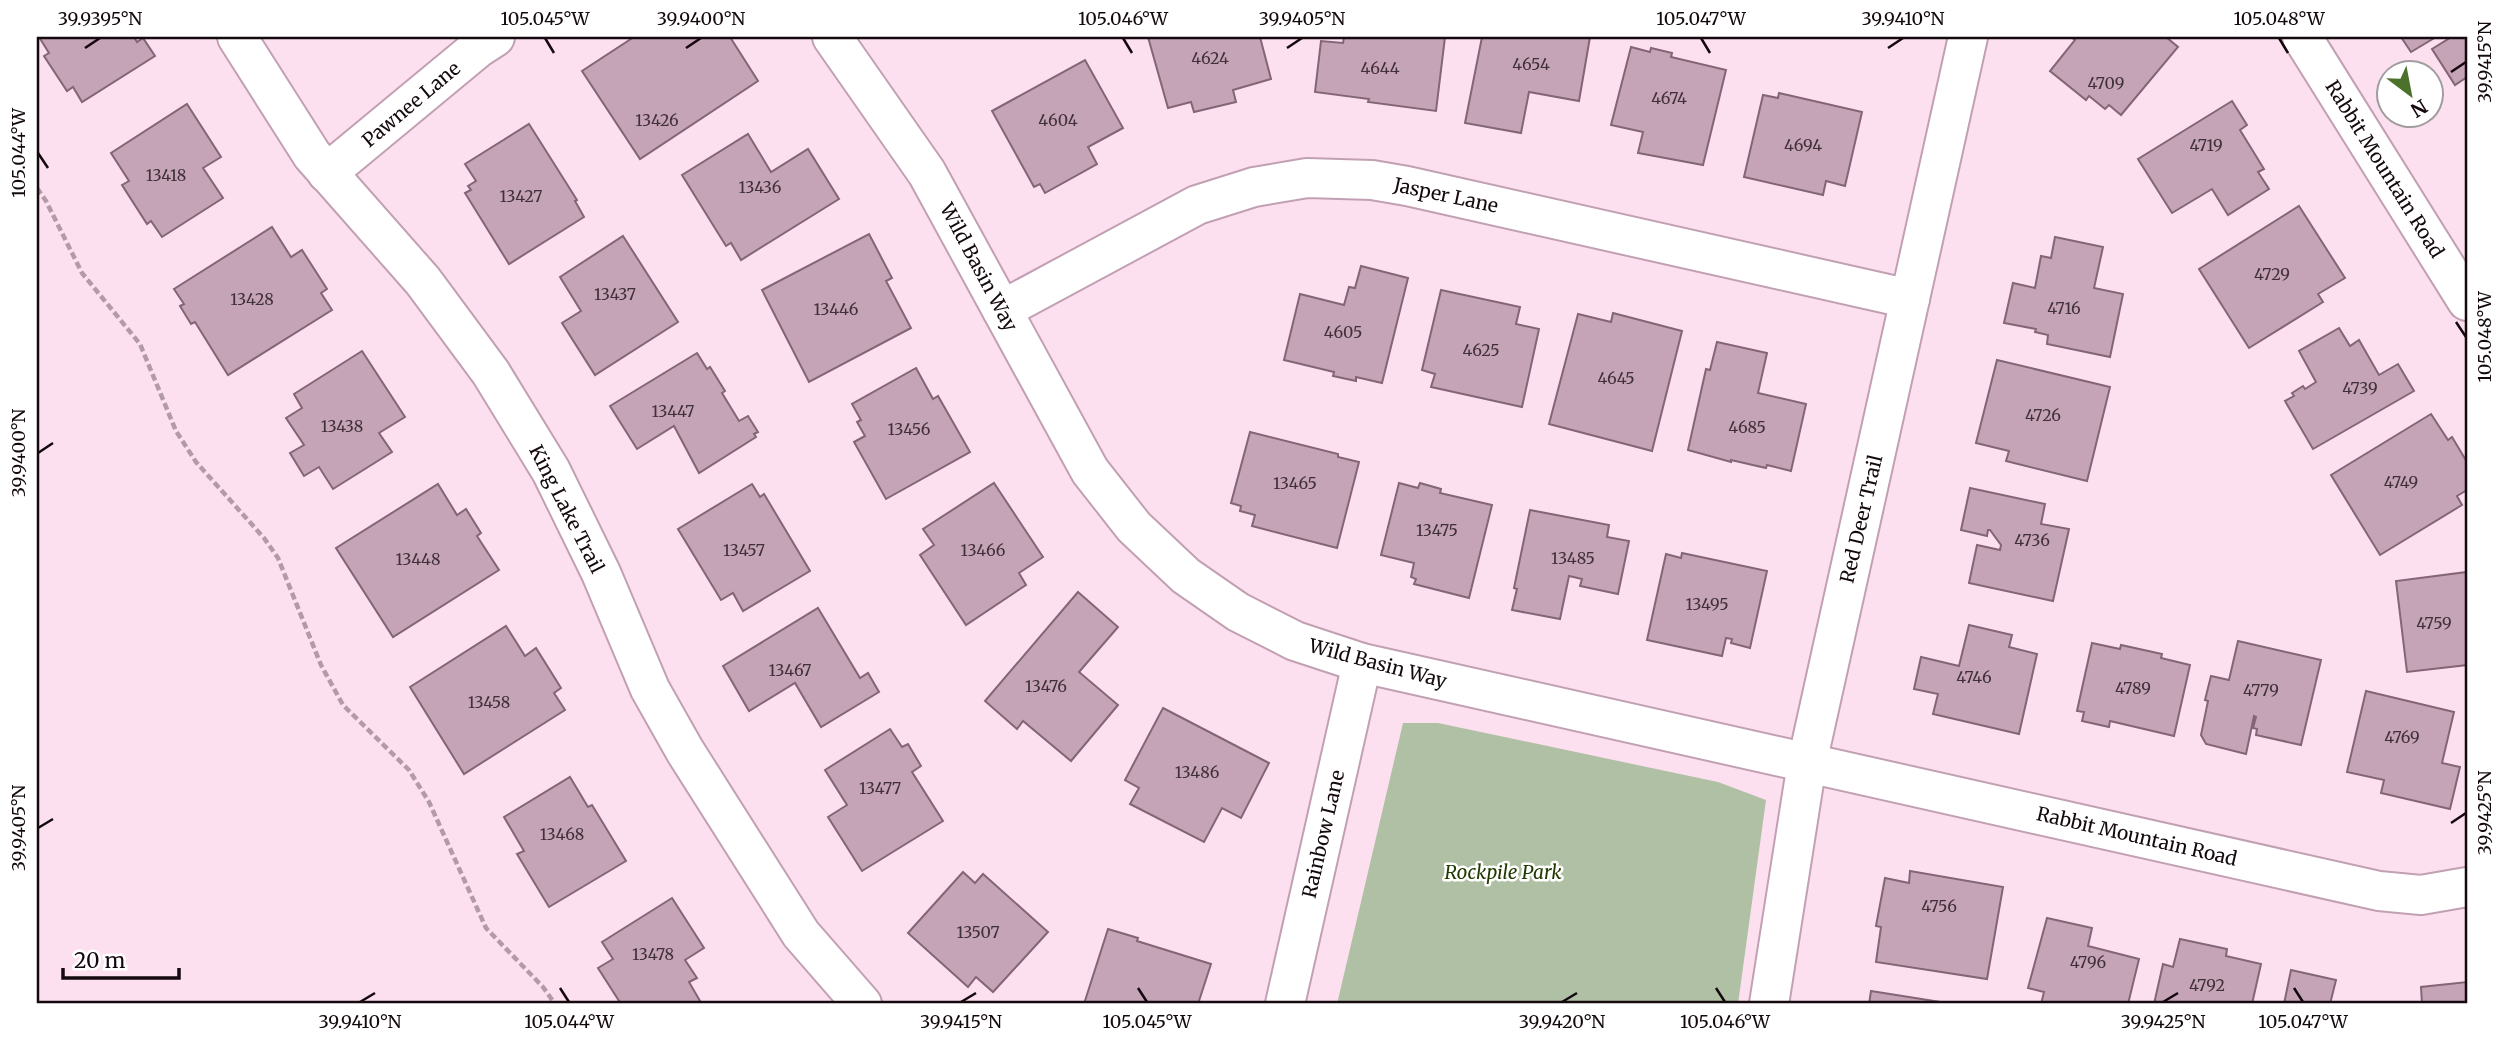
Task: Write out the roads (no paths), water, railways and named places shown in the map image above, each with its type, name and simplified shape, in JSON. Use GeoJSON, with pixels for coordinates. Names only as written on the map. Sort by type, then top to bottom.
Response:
{"type":"FeatureCollection","features":[{"type":"Feature","properties":{"kind":"street","name":"King Lake Trail"},"geometry":{"type":"LineString","coordinates":[[237,37],[312,155],[423,281],[491,373],[551,471],[601,573],[650,689],[685,751],[801,934],[862,1004]]}},
{"type":"Feature","properties":{"kind":"street","name":"Pawnee Lane"},"geometry":{"type":"LineString","coordinates":[[327,173],[478,48],[495,37]]}},
{"type":"Feature","properties":{"kind":"street","name":"Wild Basin Way"},"geometry":{"type":"LineString","coordinates":[[832,37],[928,173],[1090,471],[1134,527],[1186,576],[1238,612],[1295,641],[1362,663],[1807,763]]}},
{"type":"Feature","properties":{"kind":"street","name":"Red Deer Trail"},"geometry":{"type":"LineString","coordinates":[[1769,1004],[1807,763],[1968,37]]}},
{"type":"Feature","properties":{"kind":"street","name":"Rabbit Mountain Road"},"geometry":{"type":"LineString","coordinates":[[2302,37],[2467,301]]}},
{"type":"Feature","properties":{"kind":"street","name":"Jasper Lane"},"geometry":{"type":"LineString","coordinates":[[1002,310],[1197,205],[1254,187],[1307,178],[1372,180],[1407,186],[1910,299]]}},
{"type":"Feature","properties":{"kind":"street","name":"Rainbow Lane"},"geometry":{"type":"LineString","coordinates":[[1285,1004],[1362,663]]}},
{"type":"Feature","properties":{"kind":"street","name":"Rabbit Mountain Road"},"geometry":{"type":"LineString","coordinates":[[1807,763],[2379,891],[2421,895],[2467,887]]}},
{"type":"Feature","properties":{"kind":"park label","name":"Rockpile Park"},"geometry":{"type":"Point","coordinates":[1503,872]}}]}
